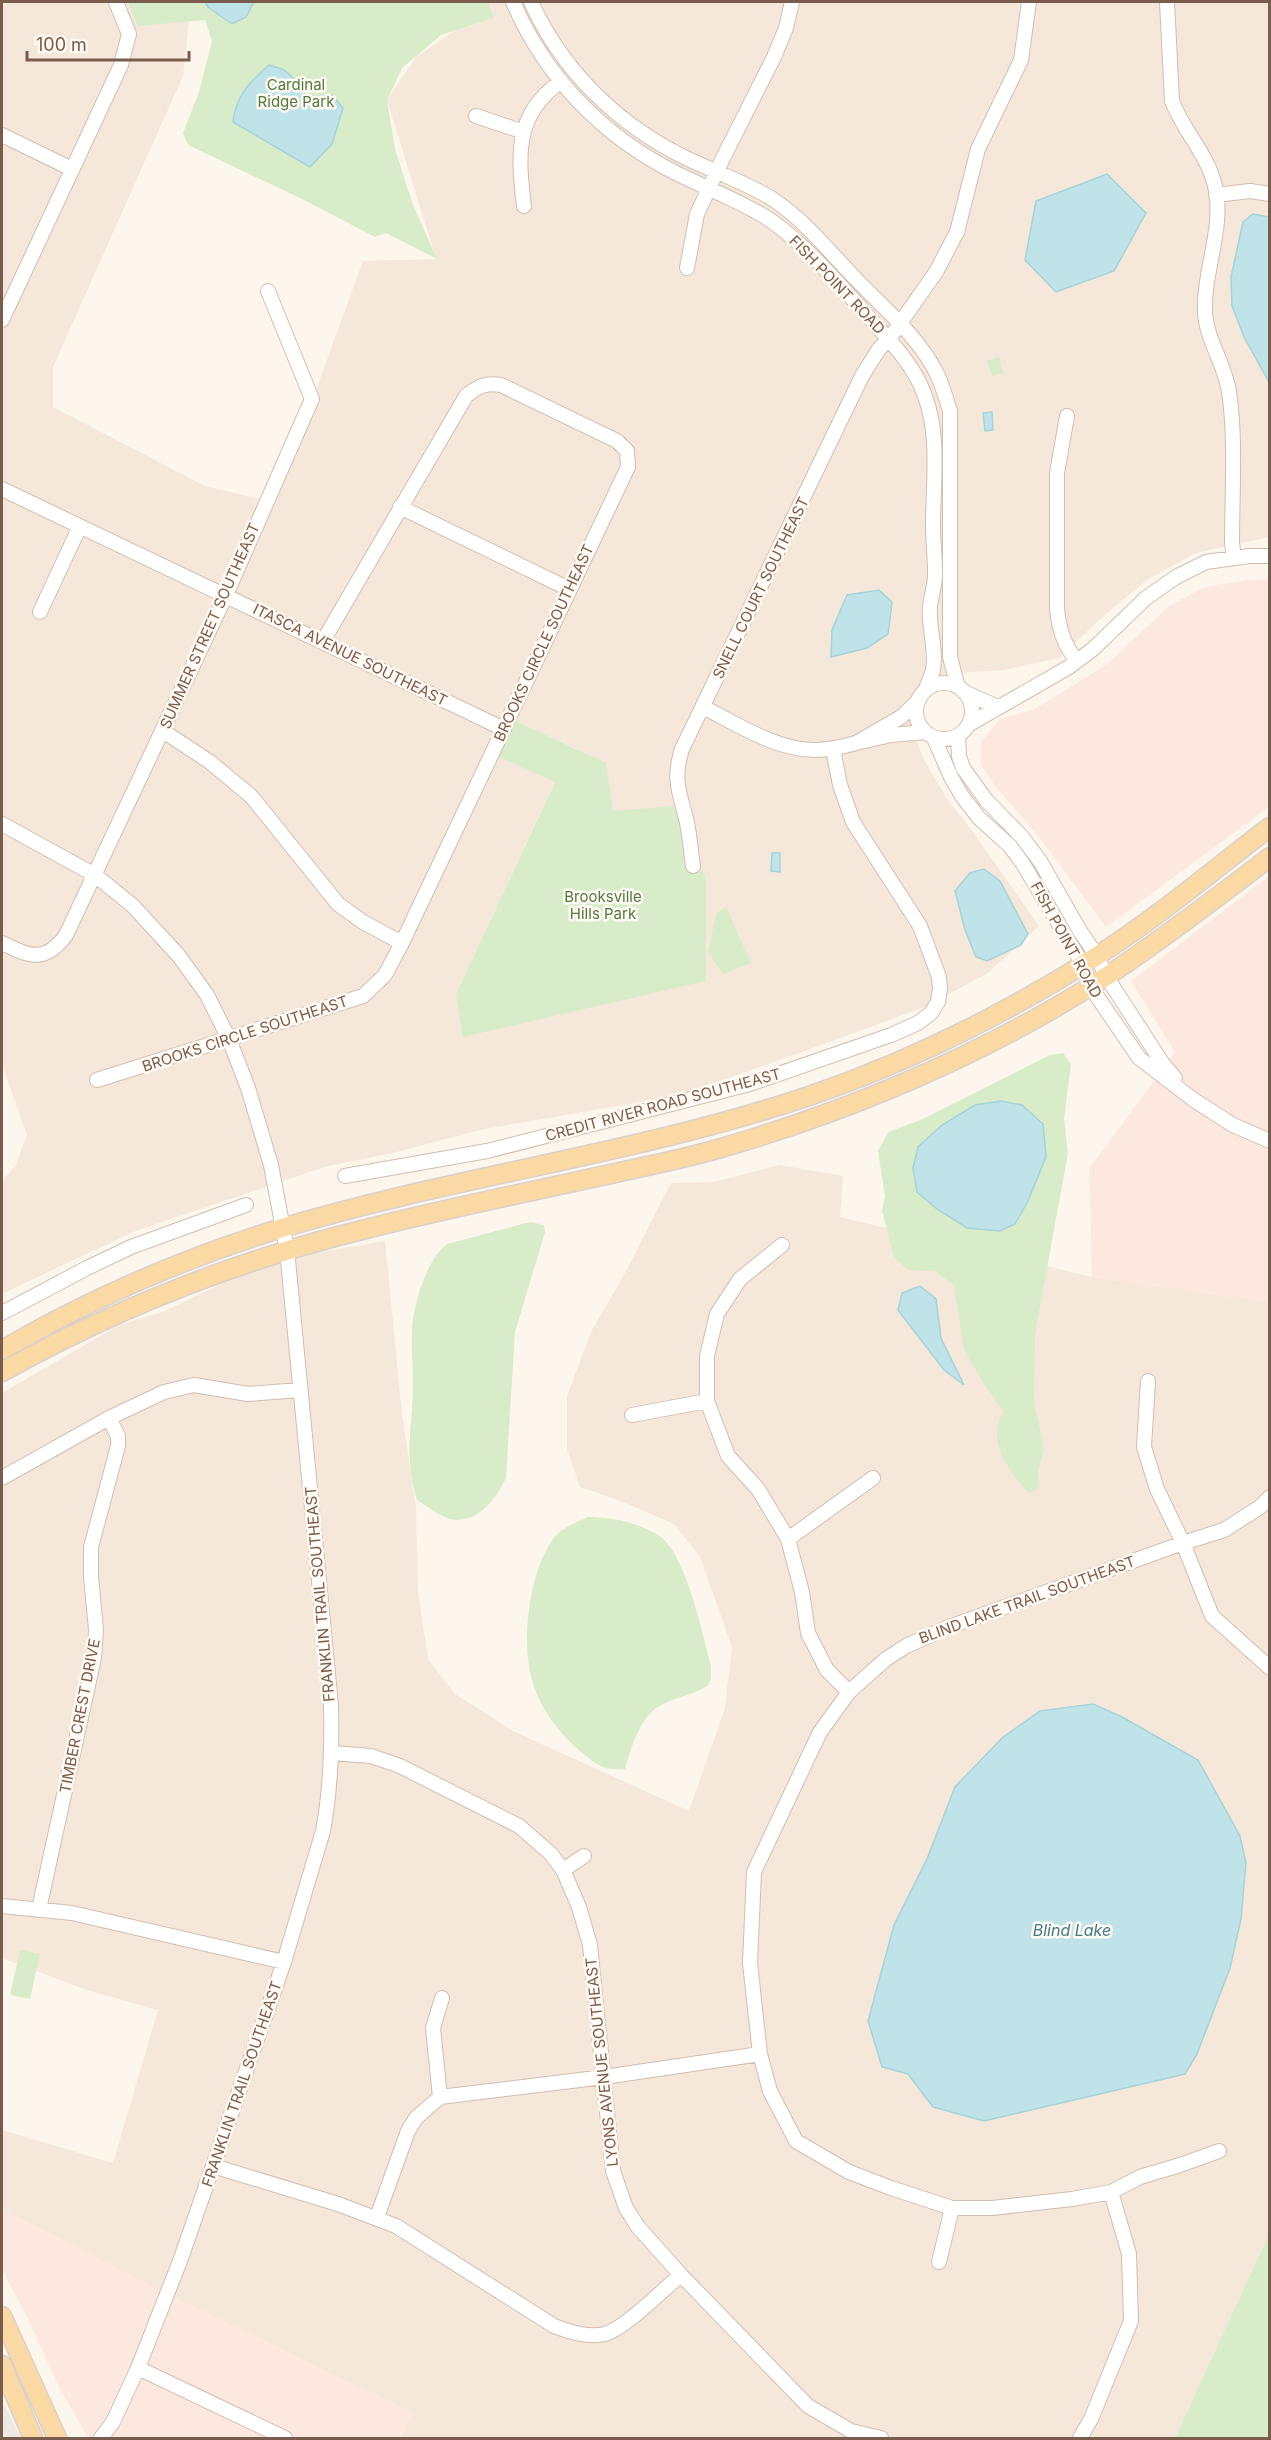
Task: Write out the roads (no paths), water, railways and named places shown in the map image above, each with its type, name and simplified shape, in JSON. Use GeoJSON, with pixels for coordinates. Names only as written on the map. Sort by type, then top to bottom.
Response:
{"type":"FeatureCollection","features":[{"type":"Feature","properties":{"kind":"main road"},"geometry":{"type":"LineString","coordinates":[[2,1350],[114,1291],[207,1254],[282,1228],[357,1208],[680,1135],[812,1095],[895,1062],[949,1038],[1090,960],[1269,827]]}},
{"type":"Feature","properties":{"kind":"main road"},"geometry":{"type":"LineString","coordinates":[[2,1372],[80,1330],[112,1316],[218,1274],[287,1250],[362,1230],[725,1147],[868,1097],[960,1058],[1090,986],[1178,927],[1269,857]]}},
{"type":"Feature","properties":{"kind":"main road"},"geometry":{"type":"LineString","coordinates":[[2,2316],[57,2439]]}},
{"type":"Feature","properties":{"kind":"main road"},"geometry":{"type":"LineString","coordinates":[[2,2365],[33,2439]]}},
{"type":"Feature","properties":{"kind":"street"},"geometry":{"type":"LineString","coordinates":[[2,318],[127,50],[129,34],[116,2]]}},
{"type":"Feature","properties":{"kind":"street","name":"FISH POINT ROAD"},"geometry":{"type":"LineString","coordinates":[[513,2],[538,51],[560,82],[591,116],[624,142],[668,169],[739,200],[777,226],[805,251],[889,339],[904,358],[920,385],[935,439],[933,513],[936,573],[929,608],[933,669],[922,696]]}},
{"type":"Feature","properties":{"kind":"street","name":"FISH POINT ROAD"},"geometry":{"type":"LineString","coordinates":[[531,2],[558,49],[603,104],[663,146],[750,186],[776,201],[808,228],[917,343],[938,376],[950,411],[950,657],[961,689]]}},
{"type":"Feature","properties":{"kind":"street"},"geometry":{"type":"LineString","coordinates":[[687,268],[697,214],[716,171],[774,57],[786,28],[792,2]]}},
{"type":"Feature","properties":{"kind":"street","name":"SNELL COURT SOUTHEAST"},"geometry":{"type":"LineString","coordinates":[[693,866],[687,824],[676,781],[682,749],[862,376],[879,349],[889,339],[936,272],[957,232],[978,149],[1021,60],[1029,2]]}},
{"type":"Feature","properties":{"kind":"street"},"geometry":{"type":"LineString","coordinates":[[1167,2],[1172,101],[1183,125],[1206,160],[1215,183],[1217,229],[1205,290],[1205,316],[1210,339],[1222,364],[1229,391],[1234,558]]}},
{"type":"Feature","properties":{"kind":"street"},"geometry":{"type":"LineString","coordinates":[[524,206],[519,167],[524,132],[536,102],[560,82]]}},
{"type":"Feature","properties":{"kind":"street"},"geometry":{"type":"LineString","coordinates":[[476,116],[524,132]]}},
{"type":"Feature","properties":{"kind":"street"},"geometry":{"type":"LineString","coordinates":[[2,135],[72,169]]}},
{"type":"Feature","properties":{"kind":"street"},"geometry":{"type":"LineString","coordinates":[[1216,195],[1250,191],[1269,194]]}},
{"type":"Feature","properties":{"kind":"street","name":"SUMMER STREET SOUTHEAST"},"geometry":{"type":"LineString","coordinates":[[2,943],[25,954],[37,955],[49,953],[66,935],[226,595],[312,399],[268,291]]}},
{"type":"Feature","properties":{"kind":"street","name":"BROOKS CIRCLE SOUTHEAST"},"geometry":{"type":"LineString","coordinates":[[97,1080],[363,996],[385,975],[628,467],[627,451],[617,441],[606,435],[501,385],[491,383],[477,387],[465,396],[323,640]]}},
{"type":"Feature","properties":{"kind":"street"},"geometry":{"type":"LineString","coordinates":[[1067,416],[1057,473],[1058,609],[1059,627],[1067,648],[1077,662]]}},
{"type":"Feature","properties":{"kind":"street","name":"ITASCA AVENUE SOUTHEAST"},"geometry":{"type":"LineString","coordinates":[[2,489],[323,640],[504,729]]}},
{"type":"Feature","properties":{"kind":"street"},"geometry":{"type":"LineString","coordinates":[[400,507],[569,589]]}},
{"type":"Feature","properties":{"kind":"street"},"geometry":{"type":"LineString","coordinates":[[40,612],[80,526]]}},
{"type":"Feature","properties":{"kind":"street"},"geometry":{"type":"LineString","coordinates":[[703,707],[788,747],[813,750],[833,749],[891,735],[930,735],[942,739],[958,735],[969,725],[998,707],[1077,662],[1146,598],[1176,577],[1206,562],[1269,556]]}},
{"type":"Feature","properties":{"kind":"street"},"geometry":{"type":"LineString","coordinates":[[856,743],[902,717],[922,696],[941,684],[961,689],[998,707]]}},
{"type":"Feature","properties":{"kind":"street"},"geometry":{"type":"LineString","coordinates":[[961,689],[971,704],[969,725]]}},
{"type":"Feature","properties":{"kind":"street"},"geometry":{"type":"LineString","coordinates":[[922,696],[917,718],[930,735]]}},
{"type":"Feature","properties":{"kind":"street"},"geometry":{"type":"LineString","coordinates":[[162,731],[210,762],[251,796],[338,904],[363,922],[402,943]]}},
{"type":"Feature","properties":{"kind":"street","name":"FISH POINT ROAD"},"geometry":{"type":"LineString","coordinates":[[930,735],[962,796],[979,818],[1017,855],[1090,960],[1106,976],[1163,1064],[1194,1100]]}},
{"type":"Feature","properties":{"kind":"street","name":"FISH POINT ROAD"},"geometry":{"type":"LineString","coordinates":[[958,735],[959,756],[967,775],[986,800],[1022,837],[1040,861],[1080,931],[1090,960],[1090,986],[1139,1058],[1194,1100],[1233,1125],[1269,1141]]}},
{"type":"Feature","properties":{"kind":"street","name":"CREDIT RIVER ROAD SOUTHEAST"},"geometry":{"type":"LineString","coordinates":[[345,1176],[487,1151],[750,1084],[891,1035],[918,1023],[931,1013],[938,1002],[939,976],[920,926],[874,858],[853,822],[840,785],[833,749]]}},
{"type":"Feature","properties":{"kind":"street","name":"FRANKLIN TRAIL SOUTHEAST"},"geometry":{"type":"LineString","coordinates":[[2,824],[95,875],[133,906],[179,956],[207,995],[229,1039],[248,1088],[271,1165],[287,1250],[331,1705],[331,1785],[323,1831],[284,1962],[180,2261],[138,2368],[113,2422],[101,2439]]}},
{"type":"Feature","properties":{"kind":"street"},"geometry":{"type":"LineString","coordinates":[[2,1313],[132,1247],[246,1205]]}},
{"type":"Feature","properties":{"kind":"street"},"geometry":{"type":"LineString","coordinates":[[782,1245],[740,1280],[717,1314],[706,1356],[707,1401],[728,1456],[758,1489],[788,1539],[802,1592],[808,1634],[827,1670],[849,1692]]}},
{"type":"Feature","properties":{"kind":"street"},"geometry":{"type":"LineString","coordinates":[[1148,1381],[1144,1447],[1156,1489],[1183,1543],[1212,1616],[1269,1668]]}},
{"type":"Feature","properties":{"kind":"street"},"geometry":{"type":"LineString","coordinates":[[2,1478],[109,1418],[164,1392],[194,1385],[248,1394],[300,1390]]}},
{"type":"Feature","properties":{"kind":"street"},"geometry":{"type":"LineString","coordinates":[[632,1415],[707,1401]]}},
{"type":"Feature","properties":{"kind":"street","name":"TIMBER CREST DRIVE"},"geometry":{"type":"LineString","coordinates":[[39,1909],[94,1658],[96,1630],[90,1561],[91,1547],[118,1446],[118,1436],[109,1418]]}},
{"type":"Feature","properties":{"kind":"street"},"geometry":{"type":"LineString","coordinates":[[788,1539],[873,1478]]}},
{"type":"Feature","properties":{"kind":"street","name":"BLIND LAKE TRAIL SOUTHEAST"},"geometry":{"type":"LineString","coordinates":[[1219,2151],[1140,2177],[1111,2192],[992,2208],[952,2208],[849,2172],[796,2141],[771,2091],[760,2054],[750,1963],[754,1872],[820,1732],[849,1692],[886,1659],[928,1635],[1224,1530],[1260,1507],[1269,1497]]}},
{"type":"Feature","properties":{"kind":"street","name":"LYONS AVENUE SOUTHEAST"},"geometry":{"type":"LineString","coordinates":[[332,1753],[371,1756],[384,1760],[519,1826],[536,1839],[563,1870],[579,1907],[590,1945],[613,2171],[626,2208],[638,2227],[681,2275],[808,2406],[851,2435],[881,2439]]}},
{"type":"Feature","properties":{"kind":"street"},"geometry":{"type":"LineString","coordinates":[[563,1870],[584,1856]]}},
{"type":"Feature","properties":{"kind":"street"},"geometry":{"type":"LineString","coordinates":[[2,1906],[72,1913],[284,1962]]}},
{"type":"Feature","properties":{"kind":"street"},"geometry":{"type":"LineString","coordinates":[[440,2097],[433,2028],[442,1998]]}},
{"type":"Feature","properties":{"kind":"street"},"geometry":{"type":"LineString","coordinates":[[377,2217],[408,2131],[421,2112],[440,2097],[604,2077],[760,2054]]}},
{"type":"Feature","properties":{"kind":"street"},"geometry":{"type":"LineString","coordinates":[[213,2166],[377,2217],[414,2236],[554,2326],[576,2334],[606,2334],[622,2325],[681,2275]]}},
{"type":"Feature","properties":{"kind":"street"},"geometry":{"type":"LineString","coordinates":[[1080,2439],[1091,2419],[1131,2321],[1129,2254],[1111,2192]]}},
{"type":"Feature","properties":{"kind":"street"},"geometry":{"type":"LineString","coordinates":[[939,2262],[952,2208]]}},
{"type":"Feature","properties":{"kind":"street"},"geometry":{"type":"LineString","coordinates":[[138,2368],[285,2439]]}},
{"type":"Feature","properties":{"kind":"water"},"geometry":{"type":"Polygon","coordinates":[[[205,2],[254,2],[246,17],[232,24],[208,7],[205,2]]]}},
{"type":"Feature","properties":{"kind":"water"},"geometry":{"type":"Polygon","coordinates":[[[269,65],[284,70],[305,94],[320,97],[332,95],[343,108],[332,144],[310,167],[233,122],[237,104],[245,90],[269,65]]]}},
{"type":"Feature","properties":{"kind":"water"},"geometry":{"type":"Polygon","coordinates":[[[1107,174],[1146,213],[1114,271],[1056,292],[1025,260],[1036,201],[1107,174]]]}},
{"type":"Feature","properties":{"kind":"water"},"geometry":{"type":"Polygon","coordinates":[[[1253,214],[1269,217],[1269,382],[1244,337],[1232,306],[1231,277],[1243,222],[1253,214]]]}},
{"type":"Feature","properties":{"kind":"water"},"geometry":{"type":"Polygon","coordinates":[[[992,412],[993,430],[985,431],[983,413],[992,412]]]}},
{"type":"Feature","properties":{"kind":"water"},"geometry":{"type":"Polygon","coordinates":[[[879,590],[892,602],[888,634],[867,648],[831,657],[832,630],[847,595],[879,590]]]}},
{"type":"Feature","properties":{"kind":"water"},"geometry":{"type":"Polygon","coordinates":[[[772,853],[780,853],[780,872],[771,871],[772,853]]]}},
{"type":"Feature","properties":{"kind":"water"},"geometry":{"type":"Polygon","coordinates":[[[984,869],[1000,881],[1028,934],[1021,945],[987,961],[976,957],[965,930],[955,891],[970,873],[984,869]]]}},
{"type":"Feature","properties":{"kind":"water"},"geometry":{"type":"Polygon","coordinates":[[[1001,1101],[1022,1105],[1043,1124],[1046,1157],[1028,1201],[1015,1224],[1000,1231],[967,1228],[937,1209],[917,1192],[913,1168],[918,1147],[942,1125],[975,1105],[1001,1101]]]}},
{"type":"Feature","properties":{"kind":"water"},"geometry":{"type":"Polygon","coordinates":[[[920,1286],[936,1299],[941,1338],[964,1385],[944,1370],[898,1310],[902,1293],[920,1286]]]}},
{"type":"Feature","properties":{"kind":"water","name":"Blind Lake"},"geometry":{"type":"Polygon","coordinates":[[[1093,1704],[1122,1717],[1198,1760],[1240,1836],[1246,1863],[1241,1919],[1230,1968],[1197,2054],[1185,2074],[984,2121],[933,2107],[908,2074],[882,2067],[868,2021],[894,1925],[927,1859],[955,1787],[1002,1738],[1040,1711],[1093,1704]]]}},
{"type":"Feature","properties":{"kind":"park label","name":"Cardinal Ridge Park"},"geometry":{"type":"Point","coordinates":[296,94]}},
{"type":"Feature","properties":{"kind":"park label","name":"Brooksville Hills Park"},"geometry":{"type":"Point","coordinates":[603,906]}}]}
